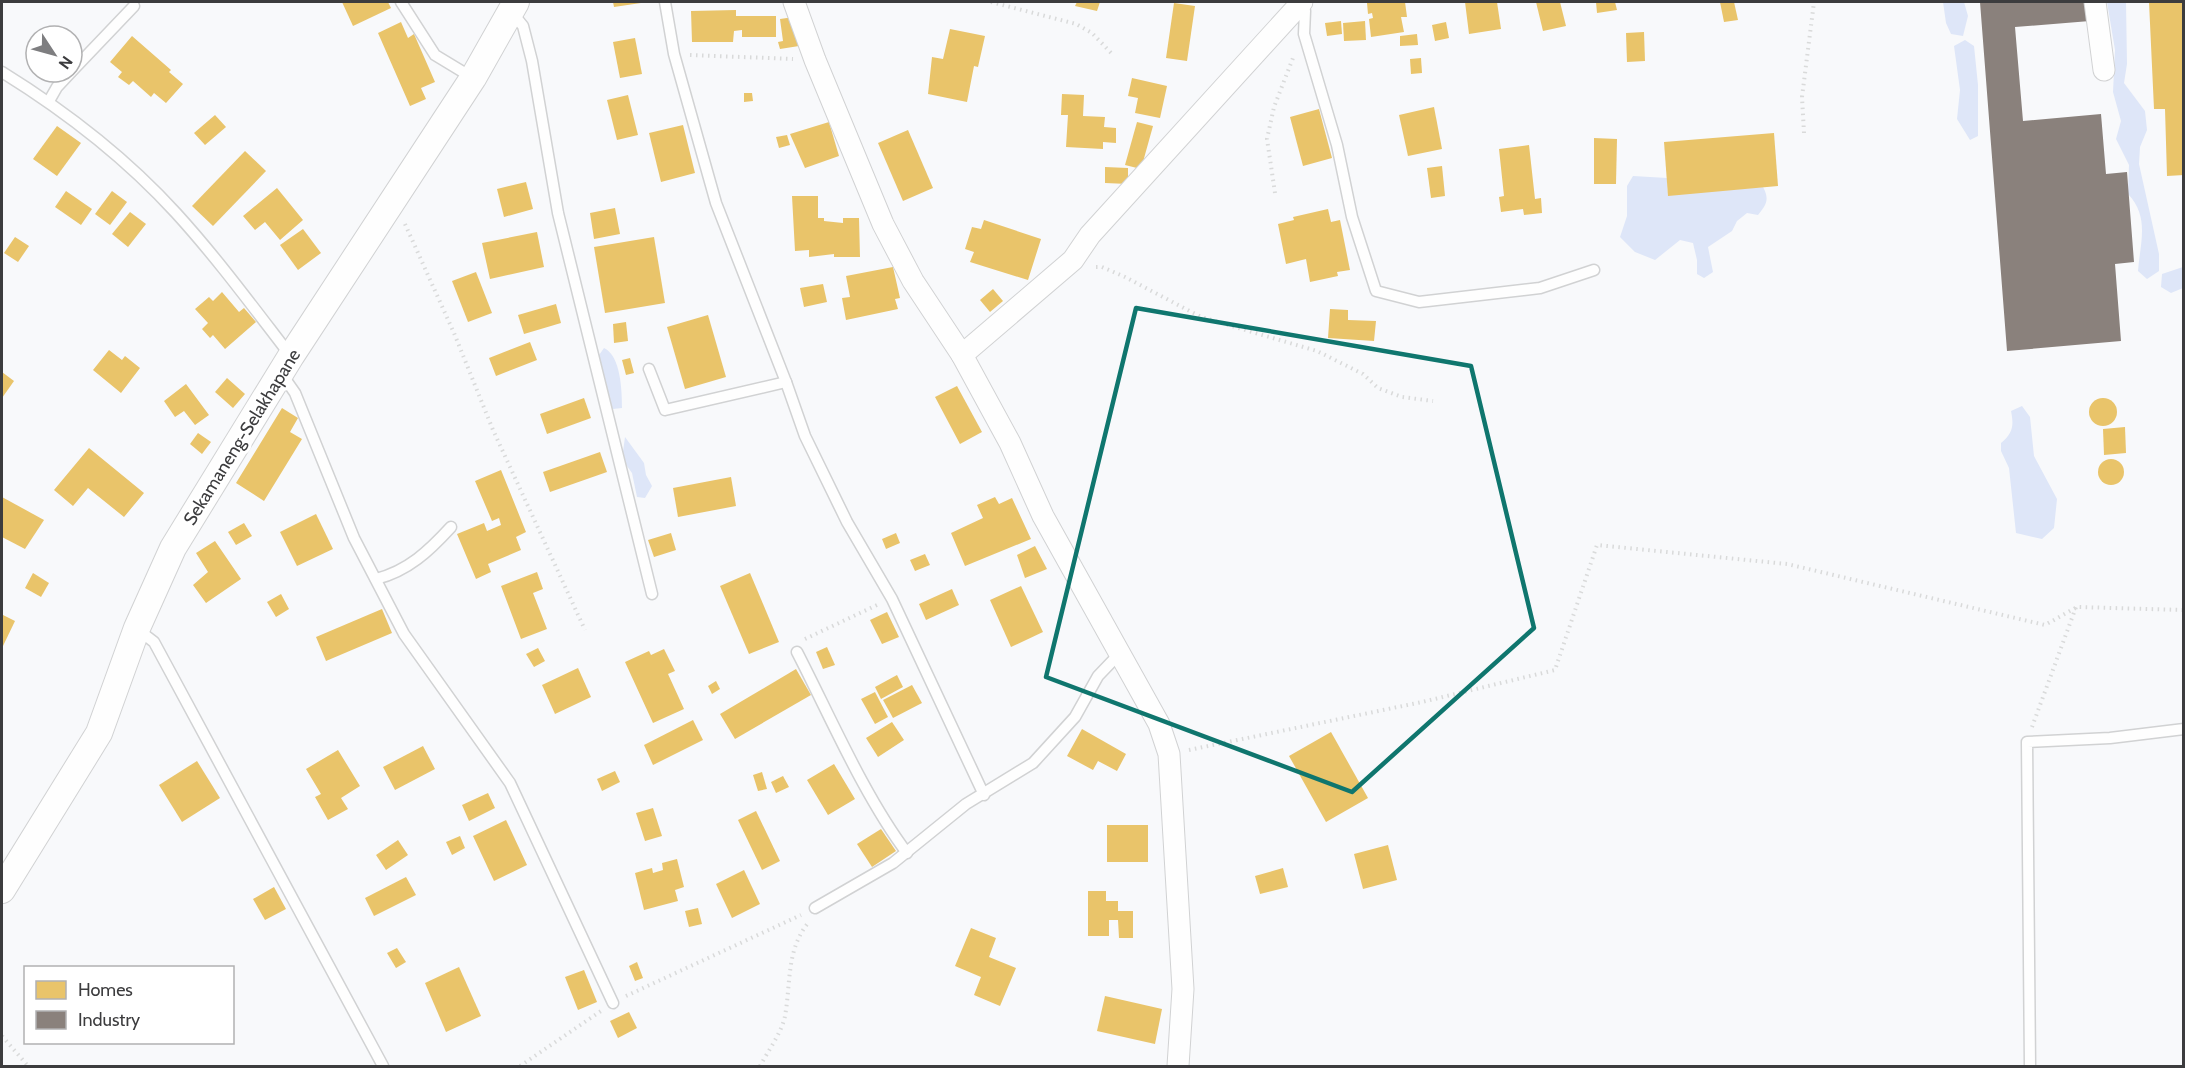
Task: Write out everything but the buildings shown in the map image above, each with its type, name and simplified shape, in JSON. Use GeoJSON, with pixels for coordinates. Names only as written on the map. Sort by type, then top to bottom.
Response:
{"type":"FeatureCollection","features":[{"type":"Feature","properties":{"kind":"street"},"geometry":{"type":"LineString","coordinates":[[794,2],[815,60],[883,224],[913,280],[962,356],[1010,443],[1043,516],[1082,588],[1121,651],[1159,724],[1169,754],[1183,989],[1178,1066]]}},
{"type":"Feature","properties":{"kind":"street"},"geometry":{"type":"LineString","coordinates":[[962,356],[1073,260],[1090,235],[1302,2]]}},
{"type":"Feature","properties":{"kind":"street"},"geometry":{"type":"LineString","coordinates":[[2096,2],[2104,70]]}},
{"type":"Feature","properties":{"kind":"street","name":"Sekamaneng-Selakhapane"},"geometry":{"type":"LineString","coordinates":[[2,890],[99,733],[137,628],[173,548],[286,364],[473,78],[513,6]]}},
{"type":"Feature","properties":{"kind":"lane"},"geometry":{"type":"LineString","coordinates":[[401,2],[435,55],[473,78]]}},
{"type":"Feature","properties":{"kind":"lane"},"geometry":{"type":"LineString","coordinates":[[665,2],[674,54],[716,203],[805,436],[847,522],[892,599],[984,795]]}},
{"type":"Feature","properties":{"kind":"lane"},"geometry":{"type":"LineString","coordinates":[[1302,2],[1305,11],[1304,34],[1340,154],[1352,217],[1376,291],[1419,303],[1540,288],[1594,270]]}},
{"type":"Feature","properties":{"kind":"lane"},"geometry":{"type":"LineString","coordinates":[[84,58],[134,6]]}},
{"type":"Feature","properties":{"kind":"lane"},"geometry":{"type":"LineString","coordinates":[[513,6],[523,27],[532,61],[558,213],[652,594]]}},
{"type":"Feature","properties":{"kind":"lane"},"geometry":{"type":"LineString","coordinates":[[2,72],[49,101],[122,161],[175,211],[286,364],[295,393],[354,538],[404,634],[510,783],[613,1003]]}},
{"type":"Feature","properties":{"kind":"lane"},"geometry":{"type":"LineString","coordinates":[[49,101],[60,84]]}},
{"type":"Feature","properties":{"kind":"lane"},"geometry":{"type":"LineString","coordinates":[[649,369],[664,410],[786,382]]}},
{"type":"Feature","properties":{"kind":"lane"},"geometry":{"type":"LineString","coordinates":[[376,579],[393,575],[424,555],[451,527]]}},
{"type":"Feature","properties":{"kind":"lane"},"geometry":{"type":"LineString","coordinates":[[137,628],[154,642],[383,1066]]}},
{"type":"Feature","properties":{"kind":"lane"},"geometry":{"type":"LineString","coordinates":[[816,908],[848,891],[907,853],[966,804],[984,795],[1032,763],[1075,717],[1098,676],[1121,651]]}},
{"type":"Feature","properties":{"kind":"lane"},"geometry":{"type":"LineString","coordinates":[[796,652],[883,816],[907,853]]}},
{"type":"Feature","properties":{"kind":"lane"},"geometry":{"type":"LineString","coordinates":[[2030,1066],[2027,741],[2110,738],[2184,729]]}},
{"type":"Feature","properties":{"kind":"path"},"geometry":{"type":"LineString","coordinates":[[991,2],[1076,24],[1092,33],[1114,56]]}},
{"type":"Feature","properties":{"kind":"path"},"geometry":{"type":"LineString","coordinates":[[1804,133],[1802,97],[1814,2]]}},
{"type":"Feature","properties":{"kind":"path"},"geometry":{"type":"LineString","coordinates":[[1275,193],[1267,139],[1274,107],[1294,57],[1308,47]]}},
{"type":"Feature","properties":{"kind":"path"},"geometry":{"type":"LineString","coordinates":[[674,54],[815,60]]}},
{"type":"Feature","properties":{"kind":"path"},"geometry":{"type":"LineString","coordinates":[[393,199],[585,630]]}},
{"type":"Feature","properties":{"kind":"path"},"geometry":{"type":"LineString","coordinates":[[1073,260],[1085,267],[1102,267],[1110,270],[1201,317],[1317,351],[1363,374],[1378,388],[1402,397],[1434,401]]}},
{"type":"Feature","properties":{"kind":"path"},"geometry":{"type":"LineString","coordinates":[[1169,754],[1422,702],[1555,670],[1597,545],[1787,564],[2045,625],[2077,607],[2184,610]]}},
{"type":"Feature","properties":{"kind":"path"},"geometry":{"type":"LineString","coordinates":[[796,652],[795,642],[809,638],[892,599]]}},
{"type":"Feature","properties":{"kind":"path"},"geometry":{"type":"LineString","coordinates":[[2027,741],[2077,607]]}},
{"type":"Feature","properties":{"kind":"path"},"geometry":{"type":"LineString","coordinates":[[520,1066],[613,1003],[816,908]]}},
{"type":"Feature","properties":{"kind":"path"},"geometry":{"type":"LineString","coordinates":[[760,1066],[785,1018],[789,967],[802,930],[814,916],[816,908]]}},
{"type":"Feature","properties":{"kind":"path"},"geometry":{"type":"LineString","coordinates":[[2,1036],[28,1066]]}},
{"type":"Feature","properties":{"kind":"highlighted area"},"geometry":{"type":"Polygon","coordinates":[[[1136,308],[1471,366],[1534,628],[1352,792],[1046,677],[1136,308]]]}},
{"type":"Feature","properties":{"kind":"shaded area"},"geometry":{"type":"Polygon","coordinates":[[[1943,2],[1964,2],[1968,16],[1963,36],[1951,34],[1946,23],[1943,2]]]}},
{"type":"Feature","properties":{"kind":"shaded area"},"geometry":{"type":"Polygon","coordinates":[[[2107,2],[2126,2],[2127,64],[2124,83],[2145,111],[2147,130],[2140,147],[2139,164],[2159,254],[2159,271],[2147,279],[2138,271],[2142,231],[2139,212],[2128,194],[2129,165],[2116,139],[2121,121],[2113,92],[2115,50],[2107,2]]]}},
{"type":"Feature","properties":{"kind":"shaded area"},"geometry":{"type":"Polygon","coordinates":[[[1965,40],[1974,46],[1978,85],[1978,136],[1970,140],[1957,119],[1960,90],[1954,46],[1965,40]]]}},
{"type":"Feature","properties":{"kind":"shaded area"},"geometry":{"type":"Polygon","coordinates":[[[1633,176],[1667,178],[1668,195],[1763,187],[1766,202],[1758,215],[1747,213],[1737,221],[1732,231],[1708,247],[1713,272],[1704,278],[1697,274],[1693,243],[1680,240],[1655,260],[1635,252],[1620,237],[1627,216],[1627,186],[1633,176]]]}},
{"type":"Feature","properties":{"kind":"shaded area"},"geometry":{"type":"Polygon","coordinates":[[[2183,267],[2183,288],[2171,293],[2161,287],[2162,274],[2183,267]]]}},
{"type":"Feature","properties":{"kind":"shaded area"},"geometry":{"type":"Polygon","coordinates":[[[604,348],[610,352],[617,366],[621,384],[622,408],[613,409],[607,399],[607,386],[597,358],[604,348]]]}},
{"type":"Feature","properties":{"kind":"shaded area"},"geometry":{"type":"Polygon","coordinates":[[[2022,406],[2030,417],[2034,456],[2057,499],[2054,528],[2042,539],[2016,533],[2009,468],[2001,451],[2001,443],[2012,429],[2011,411],[2022,406]]]}},
{"type":"Feature","properties":{"kind":"shaded area"},"geometry":{"type":"Polygon","coordinates":[[[625,437],[644,463],[646,475],[652,486],[645,498],[637,497],[632,473],[622,459],[625,437]]]}}]}
